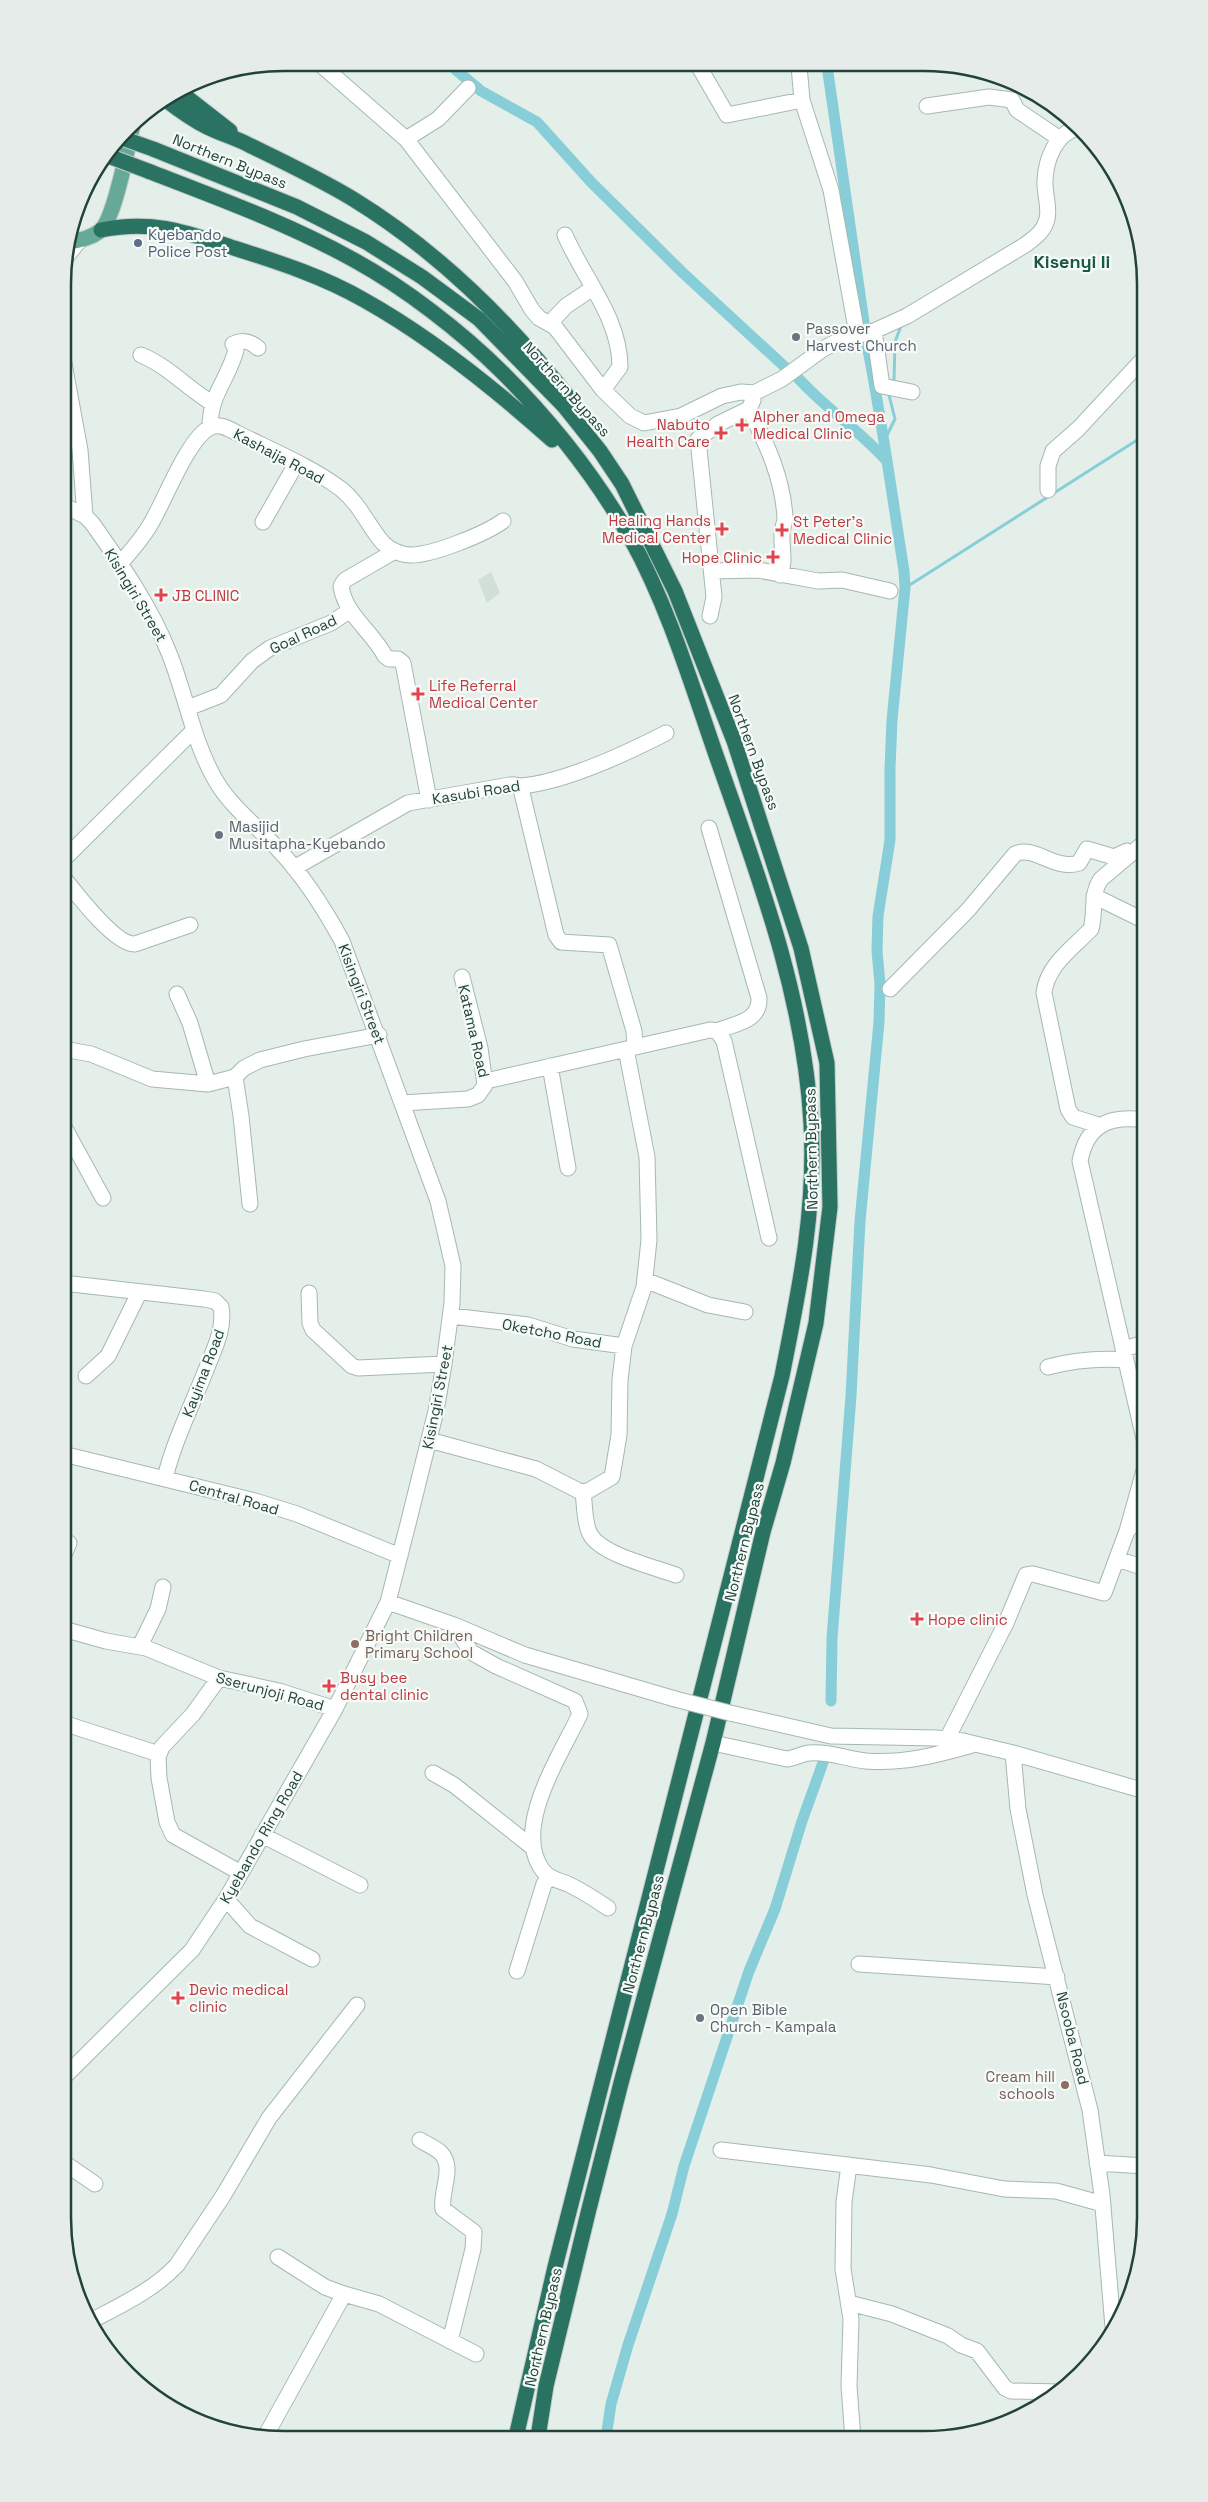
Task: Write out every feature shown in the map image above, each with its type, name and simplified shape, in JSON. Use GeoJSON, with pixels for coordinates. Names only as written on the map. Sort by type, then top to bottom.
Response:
{"type":"FeatureCollection","features":[{"type":"Feature","properties":{"kind":"highway"},"geometry":{"type":"LineString","coordinates":[[185,96],[247,144]]}},
{"type":"Feature","properties":{"kind":"highway"},"geometry":{"type":"LineString","coordinates":[[172,104],[206,126],[247,144],[353,199],[452,271],[503,319],[540,360],[589,424],[600,451]]}},
{"type":"Feature","properties":{"kind":"highway","name":"Northern Bypass"},"geometry":{"type":"LineString","coordinates":[[128,140],[297,207],[366,242],[422,277],[479,319],[564,406],[600,451],[622,484],[675,591],[734,741],[802,948],[827,1063],[830,1207],[816,1323],[783,1463],[762,1532],[713,1743],[595,2185],[546,2386],[539,2431]]}},
{"type":"Feature","properties":{"kind":"highway","name":"Northern Bypass"},"geometry":{"type":"LineString","coordinates":[[113,158],[287,227],[356,261],[408,295],[456,332],[501,371],[543,417],[609,503],[633,542],[665,615],[691,682],[775,929],[797,1015],[806,1068],[811,1126],[811,1186],[806,1254],[782,1376],[557,2258],[517,2431]]}},
{"type":"Feature","properties":{"kind":"highway"},"geometry":{"type":"LineString","coordinates":[[101,230],[127,225],[155,226],[203,238],[304,271],[363,299],[422,336],[507,399],[582,466]]}},
{"type":"Feature","properties":{"kind":"main road"},"geometry":{"type":"LineString","coordinates":[[76,241],[101,230],[112,208],[129,139]]}},
{"type":"Feature","properties":{"kind":"street"},"geometry":{"type":"LineString","coordinates":[[328,71],[406,139],[515,281],[523,296],[547,319],[602,390],[630,416],[644,424],[681,416],[722,396],[741,392],[754,393],[782,379],[823,349],[858,334],[874,331],[907,316],[1037,236],[1047,218],[1044,181],[1049,161],[1060,139],[1065,133],[1071,131]]}},
{"type":"Feature","properties":{"kind":"street"},"geometry":{"type":"LineString","coordinates":[[701,71],[727,115],[802,100]]}},
{"type":"Feature","properties":{"kind":"street"},"geometry":{"type":"LineString","coordinates":[[799,71],[802,100],[831,190],[858,334]]}},
{"type":"Feature","properties":{"kind":"street"},"geometry":{"type":"LineString","coordinates":[[406,139],[438,119],[468,88]]}},
{"type":"Feature","properties":{"kind":"street"},"geometry":{"type":"LineString","coordinates":[[927,106],[989,97],[1012,100],[1017,110],[1060,139]]}},
{"type":"Feature","properties":{"kind":"street"},"geometry":{"type":"LineString","coordinates":[[565,235],[611,324],[620,358],[618,371],[602,390]]}},
{"type":"Feature","properties":{"kind":"street"},"geometry":{"type":"LineString","coordinates":[[547,319],[593,288]]}},
{"type":"Feature","properties":{"kind":"street"},"geometry":{"type":"LineString","coordinates":[[874,331],[888,387],[912,392]]}},
{"type":"Feature","properties":{"kind":"street"},"geometry":{"type":"LineString","coordinates":[[119,564],[150,526],[191,449],[210,427],[212,403],[232,365],[236,350],[233,344],[239,341],[250,342],[258,348]]}},
{"type":"Feature","properties":{"kind":"street"},"geometry":{"type":"LineString","coordinates":[[141,355],[164,366],[200,396],[212,403]]}},
{"type":"Feature","properties":{"kind":"street"},"geometry":{"type":"LineString","coordinates":[[1048,490],[1048,466],[1053,451],[1078,429],[1137,366]]}},
{"type":"Feature","properties":{"kind":"street"},"geometry":{"type":"LineString","coordinates":[[754,393],[749,409],[763,435],[777,471],[783,502],[785,521],[782,534],[784,556],[780,575]]}},
{"type":"Feature","properties":{"kind":"street"},"geometry":{"type":"LineString","coordinates":[[71,401],[80,450],[85,516]]}},
{"type":"Feature","properties":{"kind":"street"},"geometry":{"type":"LineString","coordinates":[[710,616],[714,597],[698,439],[718,424],[749,409]]}},
{"type":"Feature","properties":{"kind":"street","name":"Kashaija Road"},"geometry":{"type":"LineString","coordinates":[[210,427],[226,428],[296,464],[348,496],[383,542],[395,551]]}},
{"type":"Feature","properties":{"kind":"street"},"geometry":{"type":"LineString","coordinates":[[263,522],[296,464]]}},
{"type":"Feature","properties":{"kind":"street","name":"Kisingiri Street"},"geometry":{"type":"LineString","coordinates":[[71,509],[85,516],[135,588],[160,632],[188,708],[194,730],[209,768],[222,790],[279,849],[325,911],[342,941],[438,1201],[445,1226],[452,1266],[451,1316],[429,1440],[400,1556]]}},
{"type":"Feature","properties":{"kind":"street"},"geometry":{"type":"LineString","coordinates":[[395,551],[413,555],[429,552],[491,530],[503,521]]}},
{"type":"Feature","properties":{"kind":"street","name":"Goal Road"},"geometry":{"type":"LineString","coordinates":[[188,708],[220,695],[252,661],[270,648],[331,623],[349,611],[342,593],[342,582],[395,551]]}},
{"type":"Feature","properties":{"kind":"street"},"geometry":{"type":"LineString","coordinates":[[712,571],[751,570],[818,581],[842,580],[890,591]]}},
{"type":"Feature","properties":{"kind":"street"},"geometry":{"type":"LineString","coordinates":[[349,611],[366,628],[387,658],[398,659],[403,663],[429,800]]}},
{"type":"Feature","properties":{"kind":"street"},"geometry":{"type":"LineString","coordinates":[[71,852],[194,730]]}},
{"type":"Feature","properties":{"kind":"street","name":"Kasubi Road"},"geometry":{"type":"LineString","coordinates":[[294,868],[393,810],[415,801],[510,784],[518,786],[577,772],[638,747],[666,733]]}},
{"type":"Feature","properties":{"kind":"street"},"geometry":{"type":"LineString","coordinates":[[518,786],[524,800],[534,850],[556,935],[561,942],[609,945],[634,1031],[631,1048],[647,1157],[649,1240],[646,1280],[624,1346],[620,1380],[619,1435],[613,1475],[605,1482],[583,1492]]}},
{"type":"Feature","properties":{"kind":"street"},"geometry":{"type":"LineString","coordinates":[[486,1081],[710,1030],[717,1031],[756,1015],[760,1008],[760,998],[709,828]]}},
{"type":"Feature","properties":{"kind":"street"},"geometry":{"type":"LineString","coordinates":[[890,989],[968,910],[1015,854],[1027,852],[1064,866],[1079,863],[1087,850],[1114,857],[1137,846]]}},
{"type":"Feature","properties":{"kind":"street"},"geometry":{"type":"LineString","coordinates":[[1137,848],[1101,879],[1095,887],[1091,929],[1062,957],[1047,976],[1044,993],[1068,1109],[1073,1117],[1098,1125],[1132,1118],[1137,1119]]}},
{"type":"Feature","properties":{"kind":"street"},"geometry":{"type":"LineString","coordinates":[[71,886],[104,924],[130,944],[190,925]]}},
{"type":"Feature","properties":{"kind":"street"},"geometry":{"type":"LineString","coordinates":[[1094,896],[1137,917]]}},
{"type":"Feature","properties":{"kind":"street","name":"Katama Road"},"geometry":{"type":"LineString","coordinates":[[402,1103],[468,1099],[482,1092],[486,1081],[462,977]]}},
{"type":"Feature","properties":{"kind":"street"},"geometry":{"type":"LineString","coordinates":[[177,994],[190,1023],[208,1084]]}},
{"type":"Feature","properties":{"kind":"street"},"geometry":{"type":"LineString","coordinates":[[717,1031],[724,1041],[769,1238]]}},
{"type":"Feature","properties":{"kind":"street"},"geometry":{"type":"LineString","coordinates":[[71,1050],[91,1054],[152,1079],[208,1084],[235,1077],[244,1068],[260,1060],[304,1048],[378,1035]]}},
{"type":"Feature","properties":{"kind":"street"},"geometry":{"type":"LineString","coordinates":[[550,1066],[568,1168]]}},
{"type":"Feature","properties":{"kind":"street"},"geometry":{"type":"LineString","coordinates":[[235,1077],[250,1204]]}},
{"type":"Feature","properties":{"kind":"street"},"geometry":{"type":"LineString","coordinates":[[1098,1125],[1090,1133],[1081,1153],[1080,1168],[1095,1222],[1137,1409]]}},
{"type":"Feature","properties":{"kind":"street"},"geometry":{"type":"LineString","coordinates":[[71,1140],[103,1198]]}},
{"type":"Feature","properties":{"kind":"street"},"geometry":{"type":"LineString","coordinates":[[646,1280],[708,1305],[745,1312]]}},
{"type":"Feature","properties":{"kind":"street","name":"Kayima Road"},"geometry":{"type":"LineString","coordinates":[[71,1284],[215,1301],[221,1307],[222,1321],[215,1349],[171,1454],[165,1478]]}},
{"type":"Feature","properties":{"kind":"street"},"geometry":{"type":"LineString","coordinates":[[86,1376],[108,1356],[139,1293]]}},
{"type":"Feature","properties":{"kind":"street"},"geometry":{"type":"LineString","coordinates":[[309,1293],[310,1323],[313,1330],[352,1366],[358,1368],[444,1364]]}},
{"type":"Feature","properties":{"kind":"street","name":"Oketcho Road"},"geometry":{"type":"LineString","coordinates":[[451,1316],[528,1325],[573,1339],[624,1346]]}},
{"type":"Feature","properties":{"kind":"street"},"geometry":{"type":"LineString","coordinates":[[1048,1367],[1124,1354],[1137,1347]]}},
{"type":"Feature","properties":{"kind":"street"},"geometry":{"type":"LineString","coordinates":[[429,1440],[536,1469],[583,1492]]}},
{"type":"Feature","properties":{"kind":"street","name":"Central Road"},"geometry":{"type":"LineString","coordinates":[[71,1456],[165,1478],[297,1514],[400,1556]]}},
{"type":"Feature","properties":{"kind":"street"},"geometry":{"type":"LineString","coordinates":[[583,1492],[588,1528],[595,1541],[611,1552],[676,1575]]}},
{"type":"Feature","properties":{"kind":"street"},"geometry":{"type":"LineString","coordinates":[[947,1739],[1006,1623],[1026,1575],[1033,1574],[1104,1593],[1128,1531],[1137,1497]]}},
{"type":"Feature","properties":{"kind":"street"},"geometry":{"type":"LineString","coordinates":[[1128,1531],[1137,1521]]}},
{"type":"Feature","properties":{"kind":"street","name":"Kyebando Ring Road"},"geometry":{"type":"LineString","coordinates":[[71,2069],[192,1950],[226,1899],[335,1709],[388,1602],[400,1556]]}},
{"type":"Feature","properties":{"kind":"street"},"geometry":{"type":"LineString","coordinates":[[1117,1559],[1137,1565]]}},
{"type":"Feature","properties":{"kind":"street"},"geometry":{"type":"LineString","coordinates":[[140,1646],[158,1608],[163,1587]]}},
{"type":"Feature","properties":{"kind":"street"},"geometry":{"type":"LineString","coordinates":[[388,1602],[454,1625],[525,1655],[675,1699],[730,1713],[832,1736],[947,1739],[975,1744],[1137,1789]]}},
{"type":"Feature","properties":{"kind":"street"},"geometry":{"type":"LineString","coordinates":[[454,1625],[471,1652],[496,1666],[570,1698],[578,1707],[580,1714],[551,1773],[537,1808],[533,1823],[532,1846]]}},
{"type":"Feature","properties":{"kind":"street","name":"Sserunjoji Road"},"geometry":{"type":"LineString","coordinates":[[71,1631],[106,1641],[140,1646],[219,1678],[279,1692],[335,1709]]}},
{"type":"Feature","properties":{"kind":"street"},"geometry":{"type":"LineString","coordinates":[[219,1678],[193,1714],[169,1738],[159,1754],[158,1778],[167,1822],[173,1835],[241,1873]]}},
{"type":"Feature","properties":{"kind":"street"},"geometry":{"type":"LineString","coordinates":[[71,1726],[159,1754]]}},
{"type":"Feature","properties":{"kind":"street"},"geometry":{"type":"LineString","coordinates":[[713,1743],[787,1759],[808,1753],[831,1754],[868,1761],[901,1762],[933,1756],[975,1744]]}},
{"type":"Feature","properties":{"kind":"street","name":"Nsooba Road"},"geometry":{"type":"LineString","coordinates":[[1013,1753],[1017,1801],[1028,1860],[1085,2084],[1098,2162],[1114,2314]]}},
{"type":"Feature","properties":{"kind":"street"},"geometry":{"type":"LineString","coordinates":[[433,1773],[454,1785],[532,1846],[544,1872],[550,1877],[568,1884],[608,1908]]}},
{"type":"Feature","properties":{"kind":"street"},"geometry":{"type":"LineString","coordinates":[[262,1835],[360,1884]]}},
{"type":"Feature","properties":{"kind":"street"},"geometry":{"type":"LineString","coordinates":[[517,1971],[544,1884],[550,1877]]}},
{"type":"Feature","properties":{"kind":"street"},"geometry":{"type":"LineString","coordinates":[[226,1899],[250,1926],[312,1959]]}},
{"type":"Feature","properties":{"kind":"street"},"geometry":{"type":"LineString","coordinates":[[859,1964],[1057,1977]]}},
{"type":"Feature","properties":{"kind":"street"},"geometry":{"type":"LineString","coordinates":[[97,2318],[136,2296],[168,2274],[177,2265],[223,2196],[269,2118],[357,2004]]}},
{"type":"Feature","properties":{"kind":"street"},"geometry":{"type":"LineString","coordinates":[[420,2140],[441,2153],[446,2162],[447,2172],[442,2196],[443,2209],[474,2232],[472,2249],[450,2341]]}},
{"type":"Feature","properties":{"kind":"street"},"geometry":{"type":"LineString","coordinates":[[721,2150],[931,2176],[1004,2189],[1056,2191],[1103,2204]]}},
{"type":"Feature","properties":{"kind":"street"},"geometry":{"type":"LineString","coordinates":[[1098,2162],[1137,2165]]}},
{"type":"Feature","properties":{"kind":"street"},"geometry":{"type":"LineString","coordinates":[[849,2165],[843,2235],[843,2269],[852,2326],[849,2395],[852,2431]]}},
{"type":"Feature","properties":{"kind":"street"},"geometry":{"type":"LineString","coordinates":[[71,2168],[94,2184]]}},
{"type":"Feature","properties":{"kind":"street"},"geometry":{"type":"LineString","coordinates":[[278,2257],[325,2287],[380,2304],[476,2354]]}},
{"type":"Feature","properties":{"kind":"street"},"geometry":{"type":"LineString","coordinates":[[269,2430],[344,2294]]}},
{"type":"Feature","properties":{"kind":"street"},"geometry":{"type":"LineString","coordinates":[[849,2303],[892,2314],[948,2336],[961,2345],[976,2351],[1005,2388],[1011,2392],[1046,2392]]}},
{"type":"Feature","properties":{"kind":"shaded area"},"geometry":{"type":"Polygon","coordinates":[[[491,572],[500,593],[487,603],[478,580],[491,572]]]}},
{"type":"Feature","properties":{"kind":"waterway"},"geometry":{"type":"LineString","coordinates":[[457,71],[481,91],[537,122],[591,182],[683,273],[785,367]]}},
{"type":"Feature","properties":{"kind":"waterway"},"geometry":{"type":"LineString","coordinates":[[828,71],[865,329]]}},
{"type":"Feature","properties":{"kind":"waterway"},"geometry":{"type":"LineString","coordinates":[[889,383],[894,380],[895,342],[901,326]]}},
{"type":"Feature","properties":{"kind":"waterway"},"geometry":{"type":"LineString","coordinates":[[831,1701],[832,1638],[851,1396],[860,1221],[879,1022],[878,916],[890,840],[892,720],[905,588],[887,458],[867,345]]}},
{"type":"Feature","properties":{"kind":"waterway"},"geometry":{"type":"LineString","coordinates":[[798,378],[886,460]]}},
{"type":"Feature","properties":{"kind":"waterway"},"geometry":{"type":"LineString","coordinates":[[885,439],[895,419],[888,391]]}},
{"type":"Feature","properties":{"kind":"waterway"},"geometry":{"type":"LineString","coordinates":[[905,588],[1137,440]]}},
{"type":"Feature","properties":{"kind":"waterway"},"geometry":{"type":"LineString","coordinates":[[607,2431],[611,2404],[628,2345],[672,2214],[684,2166],[749,1971],[775,1909],[802,1821],[825,1757]]}},
{"type":"Feature","properties":{"kind":"place","name":"Kyebando Police Post"},"geometry":{"type":"Point","coordinates":[138,243]}},
{"type":"Feature","properties":{"kind":"place","name":"Passover Harvest Church"},"geometry":{"type":"Point","coordinates":[796,337]}},
{"type":"Feature","properties":{"kind":"place","name":"Alpher and Omega Medical Clinic"},"geometry":{"type":"Point","coordinates":[742,425]}},
{"type":"Feature","properties":{"kind":"place","name":"Nabuto Health Care"},"geometry":{"type":"Point","coordinates":[721,433]}},
{"type":"Feature","properties":{"kind":"place","name":"Healing Hands Medical Center"},"geometry":{"type":"Point","coordinates":[722,529]}},
{"type":"Feature","properties":{"kind":"place","name":"St Peter's Medical Clinic"},"geometry":{"type":"Point","coordinates":[782,530]}},
{"type":"Feature","properties":{"kind":"place","name":"Hope Clinic"},"geometry":{"type":"Point","coordinates":[773,557]}},
{"type":"Feature","properties":{"kind":"place","name":"JB CLINIC"},"geometry":{"type":"Point","coordinates":[161,595]}},
{"type":"Feature","properties":{"kind":"place","name":"Life Referral Medical Center"},"geometry":{"type":"Point","coordinates":[418,694]}},
{"type":"Feature","properties":{"kind":"place","name":"Masijid Musitapha-Kyebando"},"geometry":{"type":"Point","coordinates":[219,835]}},
{"type":"Feature","properties":{"kind":"place","name":"Hope clinic"},"geometry":{"type":"Point","coordinates":[917,1619]}},
{"type":"Feature","properties":{"kind":"place","name":"Bright Children Primary School"},"geometry":{"type":"Point","coordinates":[355,1644]}},
{"type":"Feature","properties":{"kind":"place","name":"Busy bee dental clinic"},"geometry":{"type":"Point","coordinates":[329,1686]}},
{"type":"Feature","properties":{"kind":"place","name":"Devic medical clinic"},"geometry":{"type":"Point","coordinates":[178,1998]}},
{"type":"Feature","properties":{"kind":"place","name":"Open Bible Church - Kampala"},"geometry":{"type":"Point","coordinates":[700,2018]}},
{"type":"Feature","properties":{"kind":"place","name":"Cream hill schools"},"geometry":{"type":"Point","coordinates":[1065,2085]}},
{"type":"Feature","properties":{"kind":"district","name":"Kisenyi Ii"},"geometry":{"type":"Point","coordinates":[1072,261]}}]}
